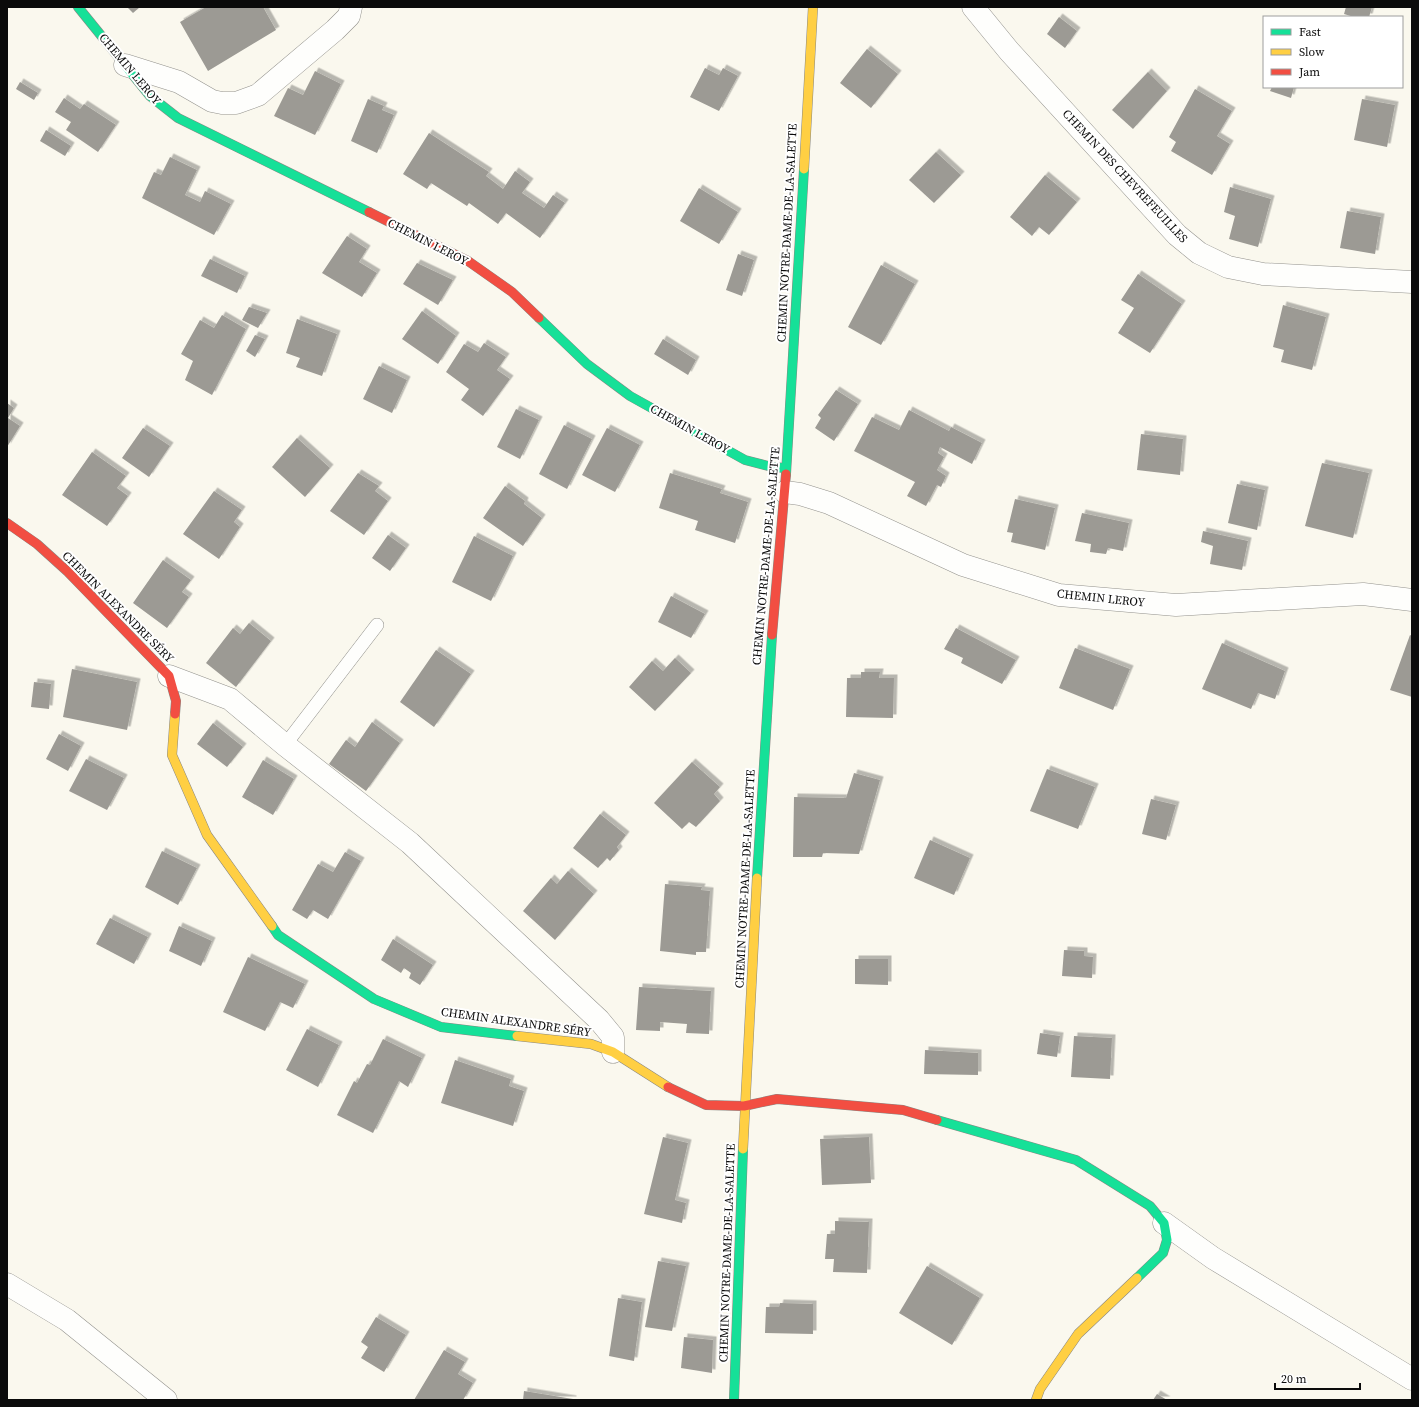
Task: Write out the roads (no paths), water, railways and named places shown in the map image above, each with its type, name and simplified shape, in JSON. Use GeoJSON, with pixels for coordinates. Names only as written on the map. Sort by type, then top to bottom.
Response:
{"type":"FeatureCollection","features":[{"type":"Feature","properties":{"kind":"street","name":"CHEMIN LEROY"},"geometry":{"type":"LineString","coordinates":[[78,7],[150,96],[178,118],[468,261],[512,292],[587,364],[630,396],[745,460],[772,467],[786,468]]}},
{"type":"Feature","properties":{"kind":"street"},"geometry":{"type":"LineString","coordinates":[[125,65],[179,82],[212,101],[236,103],[258,94],[311,51],[350,16],[350,7]]}},
{"type":"Feature","properties":{"kind":"street","name":"CHEMIN NOTRE-DAME-DE-LA-SALETTE"},"geometry":{"type":"LineString","coordinates":[[734,1400],[744,1106],[768,682],[786,468],[813,7]]}},
{"type":"Feature","properties":{"kind":"street","name":"CHEMIN DES CHEVREFEUILLES"},"geometry":{"type":"LineString","coordinates":[[973,7],[1009,51],[1167,223],[1199,254],[1228,267],[1263,274],[1412,282]]}},
{"type":"Feature","properties":{"kind":"street","name":"CHEMIN LEROY"},"geometry":{"type":"LineString","coordinates":[[784,492],[800,494],[829,503],[962,565],[1059,595],[1176,605],[1363,594],[1412,600]]}},
{"type":"Feature","properties":{"kind":"street","name":"CHEMIN ALEXANDRE SÉRY"},"geometry":{"type":"LineString","coordinates":[[7,523],[37,544],[68,572],[169,676],[176,701],[172,756],[208,835],[278,935],[374,998],[441,1027],[591,1044],[613,1052],[676,1092],[706,1105],[744,1106]]}},
{"type":"Feature","properties":{"kind":"street"},"geometry":{"type":"LineString","coordinates":[[169,676],[230,699],[285,745],[410,842],[599,1020],[613,1037],[613,1052]]}},
{"type":"Feature","properties":{"kind":"street"},"geometry":{"type":"LineString","coordinates":[[744,1106],[777,1099],[903,1110],[1076,1160],[1150,1206],[1164,1223],[1213,1258],[1412,1380]]}},
{"type":"Feature","properties":{"kind":"street"},"geometry":{"type":"LineString","coordinates":[[1036,1400],[1040,1389],[1078,1334],[1162,1253],[1167,1240],[1164,1223]]}},
{"type":"Feature","properties":{"kind":"street"},"geometry":{"type":"LineString","coordinates":[[7,1284],[67,1320],[166,1400]]}},
{"type":"Feature","properties":{"kind":"lane"},"geometry":{"type":"LineString","coordinates":[[285,745],[377,625]]}}]}
